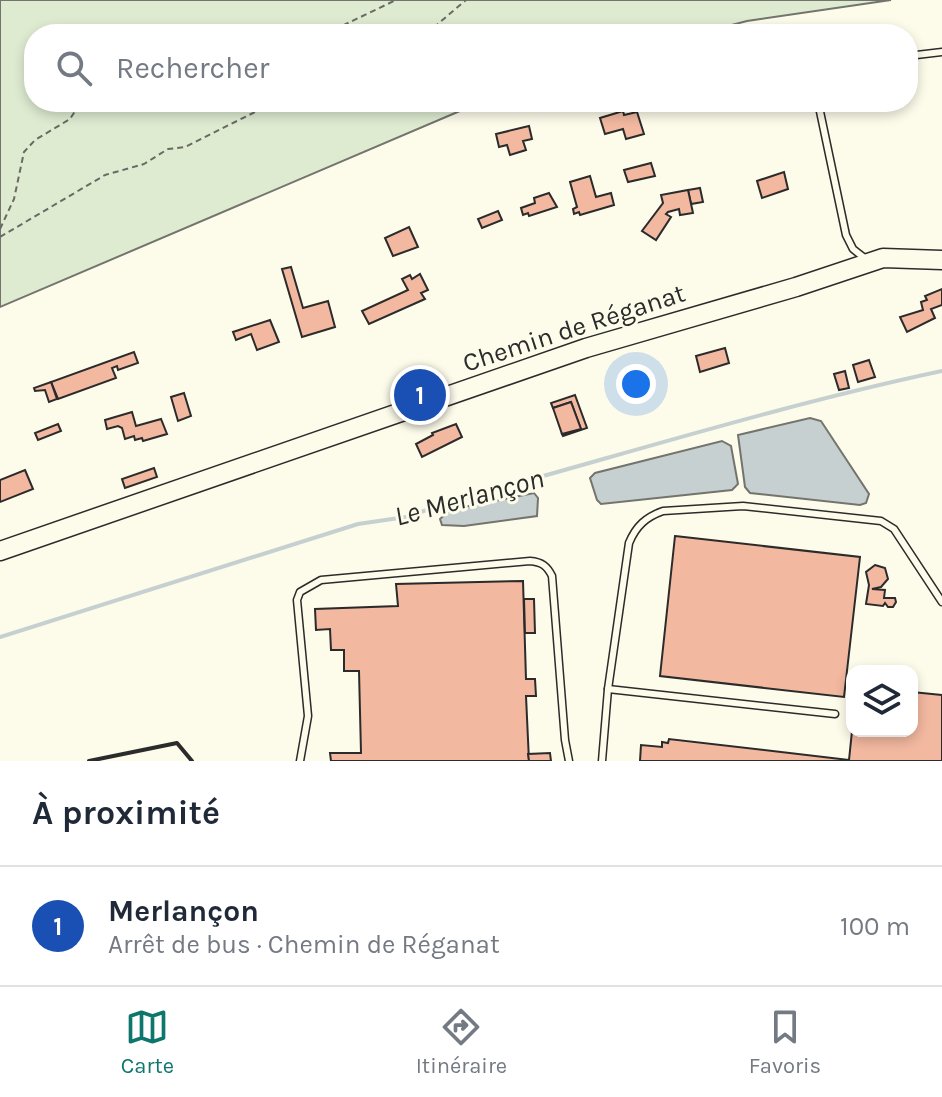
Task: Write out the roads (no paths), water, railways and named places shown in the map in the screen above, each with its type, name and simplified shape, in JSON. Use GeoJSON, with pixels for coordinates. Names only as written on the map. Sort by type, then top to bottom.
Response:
{"type":"FeatureCollection","features":[{"type":"Feature","properties":{"kind":"street","name":"Chemin de Réganat"},"geometry":{"type":"LineString","coordinates":[[0,551],[586,348],[796,287],[883,258],[942,260]]}},
{"type":"Feature","properties":{"kind":"lane"},"geometry":{"type":"LineString","coordinates":[[918,55],[942,52]]}},
{"type":"Feature","properties":{"kind":"lane"},"geometry":{"type":"LineString","coordinates":[[820,112],[846,235],[853,249],[870,262]]}},
{"type":"Feature","properties":{"kind":"lane"},"geometry":{"type":"LineString","coordinates":[[602,761],[608,689],[629,543],[641,523],[663,511],[743,506],[881,521],[894,529],[942,602]]}},
{"type":"Feature","properties":{"kind":"lane"},"geometry":{"type":"LineString","coordinates":[[300,761],[308,716],[297,600],[300,592],[321,580],[530,561],[540,562],[552,576],[569,761]]}},
{"type":"Feature","properties":{"kind":"lane"},"geometry":{"type":"LineString","coordinates":[[608,689],[835,714]]}},
{"type":"Feature","properties":{"kind":"waterway","name":"Le Merlançon"},"geometry":{"type":"LineString","coordinates":[[0,637],[358,524],[406,517],[453,501],[758,416],[942,371]]}},
{"type":"Feature","properties":{"kind":"place","name":"Merlançon"},"geometry":{"type":"Point","coordinates":[420,395]}}]}
